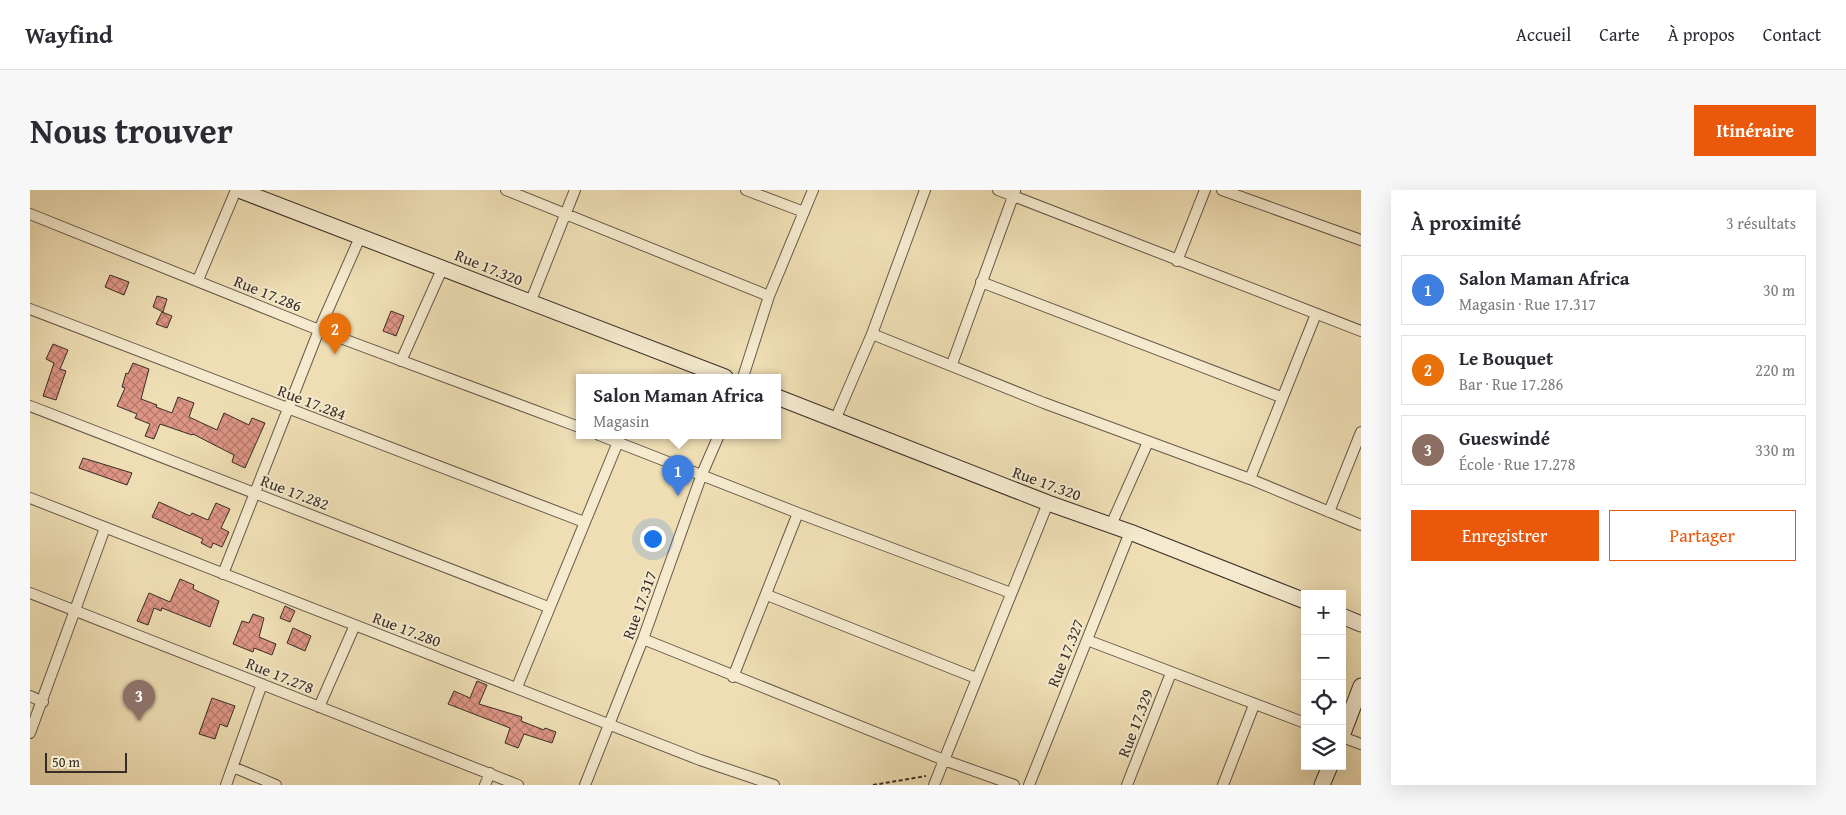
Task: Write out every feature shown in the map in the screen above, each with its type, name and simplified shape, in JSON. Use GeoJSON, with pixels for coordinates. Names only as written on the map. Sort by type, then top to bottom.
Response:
{"type":"FeatureCollection","features":[{"type":"Feature","properties":{"kind":"street","name":"Rue 17.320"},"geometry":{"type":"LineString","coordinates":[[238,190],[361,235],[530,303],[717,374]]}},
{"type":"Feature","properties":{"kind":"street"},"geometry":{"type":"LineString","coordinates":[[198,280],[238,190]]}},
{"type":"Feature","properties":{"kind":"street"},"geometry":{"type":"LineString","coordinates":[[506,190],[770,296]]}},
{"type":"Feature","properties":{"kind":"street"},"geometry":{"type":"LineString","coordinates":[[530,303],[575,190]]}},
{"type":"Feature","properties":{"kind":"street"},"geometry":{"type":"LineString","coordinates":[[746,190],[804,212]]}},
{"type":"Feature","properties":{"kind":"street"},"geometry":{"type":"LineString","coordinates":[[744,374],[770,296],[813,190]]}},
{"type":"Feature","properties":{"kind":"street"},"geometry":{"type":"LineString","coordinates":[[835,420],[872,334],[925,190]]}},
{"type":"Feature","properties":{"kind":"street"},"geometry":{"type":"LineString","coordinates":[[998,190],[1015,193],[1177,261],[1361,331]]}},
{"type":"Feature","properties":{"kind":"street"},"geometry":{"type":"LineString","coordinates":[[1177,261],[1205,190]]}},
{"type":"Feature","properties":{"kind":"street"},"geometry":{"type":"LineString","coordinates":[[1222,190],[1361,240]]}},
{"type":"Feature","properties":{"kind":"street"},"geometry":{"type":"LineString","coordinates":[[952,364],[1015,193]]}},
{"type":"Feature","properties":{"kind":"street","name":"Rue 17.286"},"geometry":{"type":"LineString","coordinates":[[30,214],[319,330],[576,426]]}},
{"type":"Feature","properties":{"kind":"street"},"geometry":{"type":"LineString","coordinates":[[223,574],[319,330],[361,235]]}},
{"type":"Feature","properties":{"kind":"street"},"geometry":{"type":"LineString","coordinates":[[401,361],[443,267]]}},
{"type":"Feature","properties":{"kind":"street"},"geometry":{"type":"LineString","coordinates":[[981,282],[1281,397]]}},
{"type":"Feature","properties":{"kind":"street","name":"Rue 17.284"},"geometry":{"type":"LineString","coordinates":[[30,309],[584,522]]}},
{"type":"Feature","properties":{"kind":"street"},"geometry":{"type":"LineString","coordinates":[[1250,479],[1281,397],[1316,314]]}},
{"type":"Feature","properties":{"kind":"street"},"geometry":{"type":"LineString","coordinates":[[872,334],[952,364],[1044,403],[1250,479],[1361,525]]}},
{"type":"Feature","properties":{"kind":"street","name":"Rue 17.320"},"geometry":{"type":"LineString","coordinates":[[781,399],[1301,599]]}},
{"type":"Feature","properties":{"kind":"street","name":"Rue 17.282"},"geometry":{"type":"LineString","coordinates":[[30,407],[548,607]]}},
{"type":"Feature","properties":{"kind":"street"},"geometry":{"type":"LineString","coordinates":[[1329,512],[1361,432]]}},
{"type":"Feature","properties":{"kind":"street"},"geometry":{"type":"LineString","coordinates":[[610,439],[702,474],[798,514],[1011,593]]}},
{"type":"Feature","properties":{"kind":"street","name":"Rue 17.317"},"geometry":{"type":"LineString","coordinates":[[585,785],[643,639],[702,474],[717,439]]}},
{"type":"Feature","properties":{"kind":"street"},"geometry":{"type":"LineString","coordinates":[[517,687],[548,607],[618,442]]}},
{"type":"Feature","properties":{"kind":"street"},"geometry":{"type":"LineString","coordinates":[[1112,525],[1148,442]]}},
{"type":"Feature","properties":{"kind":"street","name":"Rue 17.280"},"geometry":{"type":"LineString","coordinates":[[30,498],[700,760],[774,785]]}},
{"type":"Feature","properties":{"kind":"street"},"geometry":{"type":"LineString","coordinates":[[934,785],[1048,503]]}},
{"type":"Feature","properties":{"kind":"street"},"geometry":{"type":"LineString","coordinates":[[733,677],[798,514]]}},
{"type":"Feature","properties":{"kind":"street"},"geometry":{"type":"LineString","coordinates":[[30,733],[43,702],[74,610],[105,528]]}},
{"type":"Feature","properties":{"kind":"street","name":"Rue 17.327"},"geometry":{"type":"LineString","coordinates":[[1029,785],[1130,532]]}},
{"type":"Feature","properties":{"kind":"street","name":"Rue 17.278"},"geometry":{"type":"LineString","coordinates":[[30,594],[518,785]]}},
{"type":"Feature","properties":{"kind":"street"},"geometry":{"type":"LineString","coordinates":[[766,595],[976,678]]}},
{"type":"Feature","properties":{"kind":"street"},"geometry":{"type":"LineString","coordinates":[[1346,618],[1361,624]]}},
{"type":"Feature","properties":{"kind":"street"},"geometry":{"type":"LineString","coordinates":[[319,707],[355,625]]}},
{"type":"Feature","properties":{"kind":"street"},"geometry":{"type":"LineString","coordinates":[[643,639],[733,677],[944,760],[1014,785]]}},
{"type":"Feature","properties":{"kind":"street"},"geometry":{"type":"LineString","coordinates":[[1086,640],[1301,722]]}},
{"type":"Feature","properties":{"kind":"street","name":"Rue 17.329"},"geometry":{"type":"LineString","coordinates":[[1127,785],[1171,673]]}},
{"type":"Feature","properties":{"kind":"street"},"geometry":{"type":"LineString","coordinates":[[226,785],[262,684]]}},
{"type":"Feature","properties":{"kind":"street"},"geometry":{"type":"LineString","coordinates":[[1346,725],[1361,686]]}},
{"type":"Feature","properties":{"kind":"street"},"geometry":{"type":"LineString","coordinates":[[30,696],[43,702]]}},
{"type":"Feature","properties":{"kind":"street"},"geometry":{"type":"LineString","coordinates":[[1223,785],[1254,705]]}},
{"type":"Feature","properties":{"kind":"street"},"geometry":{"type":"LineString","coordinates":[[1346,738],[1361,744]]}},
{"type":"Feature","properties":{"kind":"street"},"geometry":{"type":"LineString","coordinates":[[233,767],[276,785]]}},
{"type":"Feature","properties":{"kind":"street"},"geometry":{"type":"LineString","coordinates":[[1322,785],[1328,770]]}},
{"type":"Feature","properties":{"kind":"street"},"geometry":{"type":"LineString","coordinates":[[485,785],[490,773]]}},
{"type":"Feature","properties":{"kind":"path"},"geometry":{"type":"LineString","coordinates":[[873,785],[938,773]]}},
{"type":"Feature","properties":{"kind":"building"},"geometry":{"type":"Polygon","coordinates":[[[110,275],[129,282],[124,295],[105,287],[110,275]]]}},
{"type":"Feature","properties":{"kind":"building"},"geometry":{"type":"Polygon","coordinates":[[[157,296],[167,299],[163,312],[153,307],[157,296]]]}},
{"type":"Feature","properties":{"kind":"building"},"geometry":{"type":"Polygon","coordinates":[[[391,311],[404,316],[396,336],[383,331],[391,311]]]}},
{"type":"Feature","properties":{"kind":"building"},"geometry":{"type":"Polygon","coordinates":[[[162,312],[172,316],[167,328],[156,324],[162,312]]]}},
{"type":"Feature","properties":{"kind":"building"},"geometry":{"type":"Polygon","coordinates":[[[53,344],[68,350],[60,369],[66,371],[56,400],[43,396],[54,363],[46,359],[53,344]]]}},
{"type":"Feature","properties":{"kind":"building"},"geometry":{"type":"Polygon","coordinates":[[[133,363],[149,369],[141,399],[157,405],[156,407],[172,413],[178,397],[194,403],[189,417],[217,430],[224,413],[249,425],[252,418],[265,423],[245,468],[232,462],[234,455],[193,434],[160,424],[154,439],[145,436],[150,424],[135,418],[137,414],[117,406],[125,388],[122,387],[126,373],[128,374],[133,363]]]}},
{"type":"Feature","properties":{"kind":"building"},"geometry":{"type":"Polygon","coordinates":[[[83,458],[132,473],[127,485],[79,468],[83,458]]]}},
{"type":"Feature","properties":{"kind":"building"},"geometry":{"type":"Polygon","coordinates":[[[159,502],[190,516],[192,513],[208,520],[216,503],[230,509],[221,528],[229,532],[222,547],[213,543],[211,548],[201,543],[203,539],[152,517],[159,502]]]}},
{"type":"Feature","properties":{"kind":"building"},"geometry":{"type":"Polygon","coordinates":[[[180,579],[194,585],[193,589],[219,601],[210,627],[162,608],[161,611],[154,608],[148,625],[137,621],[149,593],[170,602],[180,579]]]}},
{"type":"Feature","properties":{"kind":"building"},"geometry":{"type":"Polygon","coordinates":[[[285,606],[295,611],[290,622],[280,618],[285,606]]]}},
{"type":"Feature","properties":{"kind":"building"},"geometry":{"type":"Polygon","coordinates":[[[253,614],[264,618],[259,637],[276,644],[272,655],[254,648],[253,652],[233,644],[242,621],[249,623],[253,614]]]}},
{"type":"Feature","properties":{"kind":"building"},"geometry":{"type":"Polygon","coordinates":[[[293,628],[311,636],[305,651],[287,643],[293,628]]]}},
{"type":"Feature","properties":{"kind":"building"},"geometry":{"type":"Polygon","coordinates":[[[477,681],[487,685],[479,704],[522,717],[521,721],[544,730],[545,728],[556,732],[552,743],[524,734],[518,748],[505,743],[510,728],[448,704],[454,691],[470,698],[477,681]]]}},
{"type":"Feature","properties":{"kind":"building"},"geometry":{"type":"Polygon","coordinates":[[[212,698],[235,706],[227,727],[220,724],[215,739],[199,734],[212,698]]]}},
{"type":"Feature","properties":{"kind":"place","name":"Le Bouquet"},"geometry":{"type":"Point","coordinates":[335,354]}},
{"type":"Feature","properties":{"kind":"place","name":"Salon Maman Africa"},"geometry":{"type":"Point","coordinates":[678,496]}},
{"type":"Feature","properties":{"kind":"place","name":"Gueswindé"},"geometry":{"type":"Point","coordinates":[139,721]}}]}
